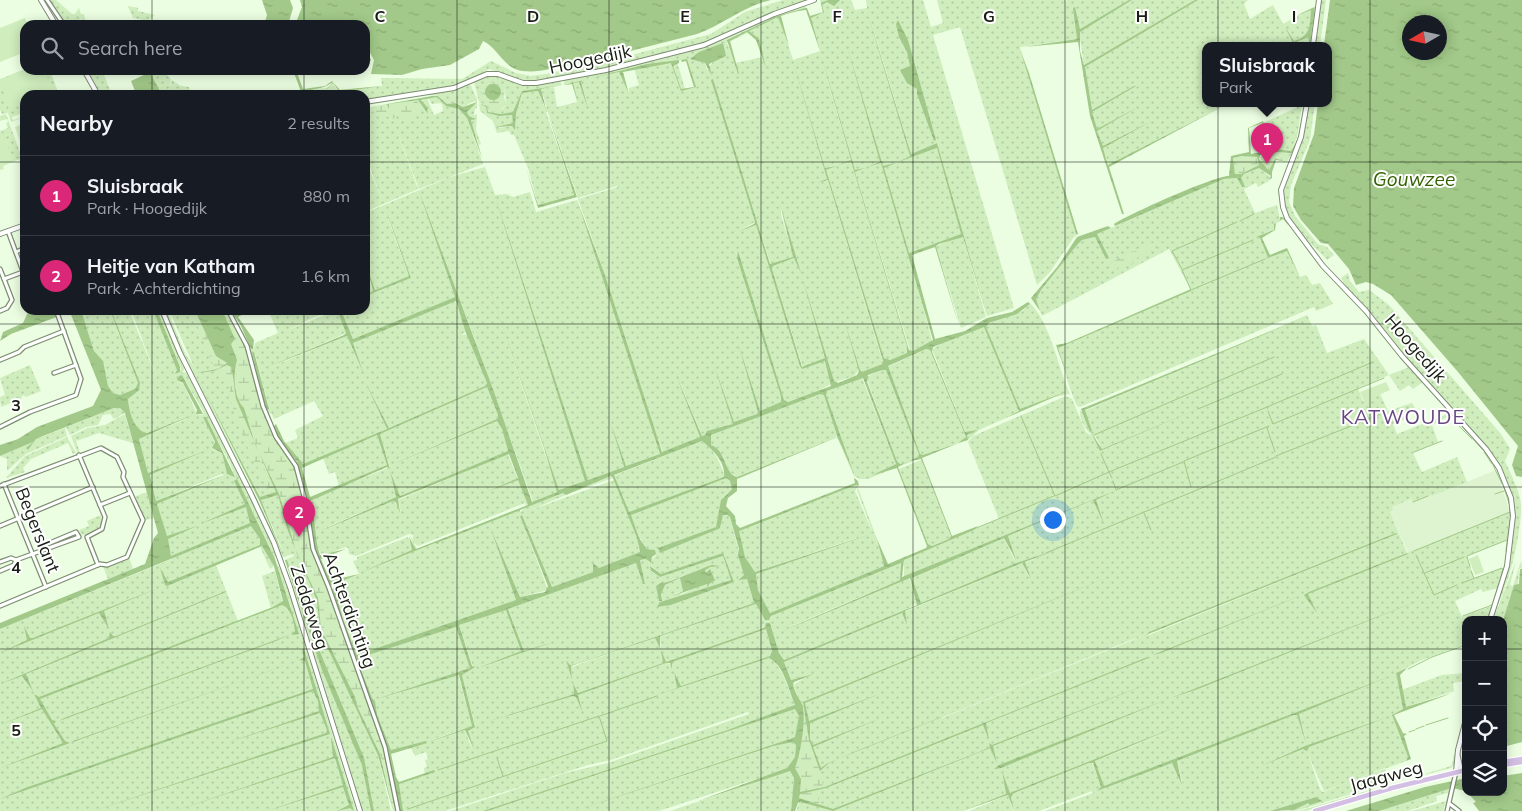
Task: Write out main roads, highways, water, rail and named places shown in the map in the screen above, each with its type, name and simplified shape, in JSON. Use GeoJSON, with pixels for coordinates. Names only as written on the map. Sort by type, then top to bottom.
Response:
{"type":"FeatureCollection","features":[{"type":"Feature","properties":{"kind":"main road"},"geometry":{"type":"LineString","coordinates":[[1507,762],[1522,760]]}},
{"type":"Feature","properties":{"kind":"main road","name":"Jaagweg"},"geometry":{"type":"LineString","coordinates":[[1315,811],[1392,788],[1461,771]]}},
{"type":"Feature","properties":{"kind":"water"},"geometry":{"type":"Polygon","coordinates":[[[262,0],[290,0],[293,8],[289,20],[266,20],[267,15],[262,0]]]}},
{"type":"Feature","properties":{"kind":"water"},"geometry":{"type":"Polygon","coordinates":[[[300,0],[771,0],[752,7],[697,34],[611,56],[587,59],[549,69],[525,71],[515,69],[483,41],[479,49],[450,65],[422,69],[402,75],[371,74],[374,60],[370,53],[370,20],[297,20],[302,7],[300,0]]]}},
{"type":"Feature","properties":{"kind":"water"},"geometry":{"type":"Polygon","coordinates":[[[828,0],[840,0],[834,6],[827,2],[822,5],[824,12],[811,18],[820,51],[806,10],[789,13],[781,16],[789,46],[778,17],[749,31],[759,39],[766,68],[756,40],[747,32],[730,41],[738,74],[727,40],[777,16],[805,8],[807,8],[810,16],[823,12],[821,3],[828,0]]]}},
{"type":"Feature","properties":{"kind":"water"},"geometry":{"type":"Polygon","coordinates":[[[1132,0],[1080,32],[1080,51],[1084,65],[1198,0],[1085,67],[1092,110],[1136,86],[1092,112],[1097,129],[1138,107],[1097,131],[1103,146],[1150,122],[1103,148],[1108,165],[1222,107],[1109,167],[1124,214],[1122,214],[1090,116],[1078,42],[1024,47],[1077,39],[1073,8],[1075,7],[1080,29],[1132,0]]]}},
{"type":"Feature","properties":{"kind":"water","name":"Gouwzee"},"geometry":{"type":"Polygon","coordinates":[[[1330,0],[1522,0],[1522,477],[1516,476],[1512,465],[1518,446],[1458,372],[1391,295],[1366,282],[1356,285],[1349,269],[1328,244],[1321,243],[1301,220],[1293,206],[1294,188],[1314,134],[1317,107],[1332,107],[1332,42],[1324,42],[1330,0]]]}},
{"type":"Feature","properties":{"kind":"water"},"geometry":{"type":"Polygon","coordinates":[[[1315,7],[1310,42],[1308,37],[1297,42],[1292,42],[1285,27],[1294,41],[1299,39],[1308,30],[1311,10],[1295,16],[1315,7]]]}},
{"type":"Feature","properties":{"kind":"water"},"geometry":{"type":"Polygon","coordinates":[[[867,11],[911,154],[937,143],[987,316],[963,237],[936,246],[960,329],[935,247],[912,255],[935,339],[965,331],[987,318],[1012,312],[1028,302],[1030,304],[1017,314],[989,323],[986,327],[1020,409],[1068,391],[1008,417],[1019,411],[984,327],[933,347],[932,352],[965,432],[978,430],[967,435],[968,440],[958,443],[966,437],[930,350],[926,349],[888,366],[920,454],[923,455],[956,444],[922,458],[952,536],[978,526],[974,530],[904,560],[902,577],[1112,492],[1096,500],[1104,524],[1093,500],[1008,536],[1016,560],[1004,538],[912,578],[921,603],[1016,563],[1056,550],[1025,562],[1031,579],[1022,563],[905,611],[907,625],[902,613],[784,662],[791,680],[814,674],[794,682],[793,685],[801,702],[804,716],[801,745],[795,768],[801,779],[800,792],[825,787],[1151,657],[986,723],[989,740],[983,725],[826,788],[800,794],[799,798],[833,809],[979,752],[990,747],[989,743],[992,745],[1160,679],[993,746],[997,763],[990,748],[833,811],[801,802],[798,803],[795,811],[791,811],[794,778],[790,771],[698,801],[787,768],[795,757],[796,745],[793,742],[773,746],[574,811],[795,737],[799,716],[795,709],[483,811],[725,731],[795,705],[779,666],[769,658],[654,696],[677,688],[674,672],[681,686],[770,656],[772,651],[766,629],[672,662],[672,669],[670,663],[666,663],[578,695],[583,713],[576,697],[573,696],[477,725],[574,694],[573,683],[578,693],[663,663],[661,650],[666,662],[758,630],[765,627],[766,623],[770,623],[779,653],[784,660],[917,605],[910,578],[778,633],[900,580],[901,563],[771,616],[769,620],[765,620],[756,604],[660,636],[660,648],[655,638],[571,666],[572,680],[566,660],[570,665],[576,664],[754,603],[747,579],[738,580],[744,575],[730,517],[727,515],[723,515],[720,528],[716,530],[660,553],[658,548],[716,527],[721,500],[732,489],[730,481],[726,478],[631,515],[639,538],[647,549],[655,550],[656,554],[652,557],[651,563],[646,559],[640,560],[645,584],[643,584],[636,563],[508,609],[524,651],[553,642],[478,668],[521,651],[506,610],[459,625],[472,666],[475,667],[462,675],[475,727],[468,731],[474,749],[465,730],[428,742],[472,726],[459,675],[377,699],[470,668],[456,627],[359,658],[360,666],[358,666],[332,589],[335,588],[343,620],[357,655],[516,600],[490,527],[520,597],[545,592],[548,586],[520,516],[522,515],[552,587],[593,572],[593,563],[599,568],[640,552],[637,538],[613,478],[611,476],[566,495],[563,493],[520,510],[519,513],[518,511],[438,544],[435,543],[362,572],[412,550],[409,537],[416,549],[528,505],[518,480],[489,491],[518,478],[509,454],[398,499],[400,513],[396,502],[393,501],[320,531],[396,497],[390,471],[400,496],[508,451],[502,429],[497,421],[393,464],[497,419],[498,415],[487,387],[380,434],[390,469],[387,467],[310,501],[307,501],[297,462],[278,438],[273,427],[276,424],[284,441],[303,464],[387,429],[365,382],[389,428],[485,386],[487,383],[466,333],[456,301],[353,343],[364,374],[347,336],[263,369],[344,335],[346,333],[339,315],[343,315],[353,339],[455,297],[419,191],[493,389],[532,502],[557,492],[544,448],[451,178],[559,490],[585,481],[486,168],[588,480],[624,467],[611,424],[626,466],[660,454],[577,200],[605,275],[662,452],[700,437],[676,375],[702,436],[707,431],[733,424],[714,365],[734,422],[757,414],[738,343],[760,411],[781,402],[781,396],[737,258],[738,251],[784,400],[788,402],[831,386],[825,361],[802,369],[800,366],[756,225],[737,232],[755,222],[711,80],[713,79],[770,264],[793,257],[780,204],[801,273],[794,258],[773,266],[772,269],[802,367],[825,358],[802,277],[834,381],[838,383],[857,375],[859,371],[845,323],[862,372],[882,364],[883,361],[828,180],[817,183],[827,179],[794,64],[825,168],[836,166],[826,170],[884,358],[890,360],[907,353],[907,346],[851,161],[838,165],[851,160],[821,55],[855,170],[865,168],[855,172],[909,350],[913,351],[933,340],[881,163],[867,167],[880,162],[847,46],[883,166],[896,163],[884,168],[909,253],[961,234],[937,148],[898,162],[910,156],[867,11]],[[886,370],[868,375],[867,382],[897,461],[900,464],[907,462],[898,467],[928,544],[932,546],[949,539],[951,536],[921,459],[909,461],[918,457],[919,454],[886,370]],[[863,378],[827,391],[826,395],[854,474],[838,438],[824,395],[820,394],[711,435],[711,445],[720,452],[730,472],[737,477],[835,438],[737,479],[737,491],[728,498],[726,506],[735,516],[736,524],[740,528],[855,483],[854,478],[858,481],[859,486],[856,485],[739,531],[745,557],[755,572],[871,534],[756,574],[758,590],[770,613],[884,566],[877,539],[888,564],[927,546],[897,468],[870,476],[896,464],[863,378]],[[377,435],[302,468],[310,497],[387,465],[377,435]],[[702,441],[614,475],[629,512],[724,477],[723,466],[718,456],[702,441]]]}},
{"type":"Feature","properties":{"kind":"water"},"geometry":{"type":"Polygon","coordinates":[[[898,20],[908,40],[936,140],[934,141],[917,94],[917,89],[907,83],[900,70],[910,66],[907,52],[899,37],[896,24],[898,20]]]}},
{"type":"Feature","properties":{"kind":"water"},"geometry":{"type":"Polygon","coordinates":[[[723,43],[726,56],[709,64],[712,76],[705,63],[690,59],[699,52],[723,43]]]}},
{"type":"Feature","properties":{"kind":"water"},"geometry":{"type":"Polygon","coordinates":[[[1021,52],[1029,73],[1078,234],[1076,234],[1021,52]]]}},
{"type":"Feature","properties":{"kind":"water"},"geometry":{"type":"Polygon","coordinates":[[[687,59],[696,87],[681,91],[671,63],[623,72],[629,94],[619,72],[589,79],[647,64],[679,60],[679,63],[673,66],[681,89],[694,87],[686,61],[682,62],[681,60],[687,59]]]}},
{"type":"Feature","properties":{"kind":"water"},"geometry":{"type":"Polygon","coordinates":[[[144,75],[152,75],[159,90],[135,90],[131,81],[144,75]]]}},
{"type":"Feature","properties":{"kind":"water"},"geometry":{"type":"Polygon","coordinates":[[[295,75],[298,75],[303,89],[325,86],[333,82],[325,87],[308,90],[300,89],[295,75]]]}},
{"type":"Feature","properties":{"kind":"water"},"geometry":{"type":"Polygon","coordinates":[[[583,80],[581,82],[588,109],[579,82],[573,83],[578,102],[572,84],[564,85],[583,80]]]}},
{"type":"Feature","properties":{"kind":"water"},"geometry":{"type":"Polygon","coordinates":[[[493,84],[499,86],[501,92],[499,98],[493,100],[487,98],[485,92],[487,86],[493,84]]]}},
{"type":"Feature","properties":{"kind":"water"},"geometry":{"type":"Polygon","coordinates":[[[562,85],[541,89],[546,109],[538,91],[522,93],[516,114],[515,130],[512,126],[496,127],[513,123],[512,115],[499,116],[487,113],[486,107],[479,103],[487,106],[488,112],[501,114],[513,112],[522,91],[562,85]]]}},
{"type":"Feature","properties":{"kind":"water"},"geometry":{"type":"Polygon","coordinates":[[[382,86],[353,90],[340,90],[382,86]]]}},
{"type":"Feature","properties":{"kind":"water"},"geometry":{"type":"Polygon","coordinates":[[[432,96],[438,96],[447,104],[455,103],[463,107],[477,102],[467,112],[469,116],[476,119],[471,120],[482,158],[467,118],[459,109],[446,106],[437,97],[421,100],[427,107],[428,114],[418,100],[389,104],[389,109],[387,104],[432,96]]]}},
{"type":"Feature","properties":{"kind":"water"},"geometry":{"type":"Polygon","coordinates":[[[547,111],[577,197],[538,208],[526,168],[538,205],[574,195],[547,111]]]}},
{"type":"Feature","properties":{"kind":"water"},"geometry":{"type":"Polygon","coordinates":[[[1263,121],[1265,130],[1262,123],[1249,128],[1251,154],[1275,149],[1291,151],[1299,137],[1292,153],[1273,152],[1260,155],[1259,159],[1269,171],[1275,158],[1287,162],[1276,160],[1272,178],[1269,180],[1271,176],[1259,168],[1244,174],[1241,178],[1245,187],[1242,187],[1237,178],[1224,179],[1115,226],[1114,224],[1152,205],[1207,182],[1229,176],[1231,156],[1249,152],[1248,128],[1263,121]],[[1242,156],[1233,158],[1235,174],[1241,174],[1259,165],[1257,157],[1242,156]]]}},
{"type":"Feature","properties":{"kind":"water"},"geometry":{"type":"Polygon","coordinates":[[[385,207],[411,278],[370,294],[373,291],[370,276],[375,290],[409,276],[385,207]]]}},
{"type":"Feature","properties":{"kind":"water"},"geometry":{"type":"Polygon","coordinates":[[[1280,217],[1283,217],[1289,226],[1283,219],[1276,223],[1275,230],[1262,238],[1270,255],[1287,248],[1300,277],[1287,251],[1268,258],[1260,238],[1256,237],[1274,230],[1274,224],[1280,220],[1280,217]]]}},
{"type":"Feature","properties":{"kind":"water"},"geometry":{"type":"Polygon","coordinates":[[[1108,226],[1111,228],[1097,234],[1109,258],[1106,259],[1095,237],[1082,240],[1041,290],[1036,299],[1040,311],[1031,298],[1058,266],[1077,237],[1108,226]]]}},
{"type":"Feature","properties":{"kind":"water"},"geometry":{"type":"Polygon","coordinates":[[[1191,289],[1191,291],[1058,348],[1067,375],[1056,345],[1067,343],[1191,289]]]}},
{"type":"Feature","properties":{"kind":"water"},"geometry":{"type":"Polygon","coordinates":[[[27,315],[62,315],[11,334],[0,341],[3,332],[23,323],[27,315]]]}},
{"type":"Feature","properties":{"kind":"water"},"geometry":{"type":"Polygon","coordinates":[[[71,315],[83,315],[94,351],[103,361],[108,386],[113,393],[120,395],[135,389],[138,383],[113,315],[140,383],[139,390],[128,399],[131,414],[138,428],[147,433],[193,415],[139,439],[148,473],[209,449],[150,475],[156,501],[224,475],[157,504],[167,536],[197,526],[168,539],[171,556],[250,523],[246,507],[200,524],[245,504],[234,481],[237,479],[275,559],[299,634],[291,635],[295,631],[293,620],[288,609],[282,605],[40,699],[52,720],[56,721],[54,724],[65,741],[70,743],[0,768],[63,743],[42,709],[0,725],[41,708],[34,694],[39,697],[273,607],[283,601],[274,566],[262,546],[167,586],[165,585],[160,568],[168,582],[260,545],[260,539],[251,526],[0,629],[0,623],[145,564],[154,538],[158,533],[125,413],[120,408],[114,408],[36,439],[28,450],[26,448],[33,442],[0,456],[0,445],[18,439],[37,427],[93,406],[101,390],[71,315]]]}},
{"type":"Feature","properties":{"kind":"water"},"geometry":{"type":"Polygon","coordinates":[[[155,315],[159,315],[180,367],[180,372],[175,374],[177,370],[155,315]]]}},
{"type":"Feature","properties":{"kind":"water"},"geometry":{"type":"Polygon","coordinates":[[[197,315],[224,315],[235,339],[231,344],[237,360],[235,372],[236,392],[240,404],[244,408],[254,441],[236,399],[231,367],[227,365],[214,371],[196,373],[218,369],[227,363],[216,356],[197,315]]]}},
{"type":"Feature","properties":{"kind":"water"},"geometry":{"type":"Polygon","coordinates":[[[234,315],[242,315],[238,317],[254,340],[253,349],[251,349],[240,324],[234,315]]]}},
{"type":"Feature","properties":{"kind":"water"},"geometry":{"type":"Polygon","coordinates":[[[1301,319],[1085,410],[1092,431],[1090,432],[1081,409],[1301,319]]]}},
{"type":"Feature","properties":{"kind":"water"},"geometry":{"type":"Polygon","coordinates":[[[254,352],[269,409],[266,410],[252,353],[254,352]]]}},
{"type":"Feature","properties":{"kind":"water"},"geometry":{"type":"Polygon","coordinates":[[[182,375],[203,414],[196,414],[197,410],[183,383],[177,380],[182,375]]]}},
{"type":"Feature","properties":{"kind":"water"},"geometry":{"type":"Polygon","coordinates":[[[197,376],[260,497],[276,492],[258,451],[279,494],[296,549],[288,531],[278,495],[261,500],[284,557],[259,500],[197,376]]]}},
{"type":"Feature","properties":{"kind":"water"},"geometry":{"type":"Polygon","coordinates":[[[1202,407],[1100,451],[1092,434],[1102,449],[1202,407]]]}},
{"type":"Feature","properties":{"kind":"water"},"geometry":{"type":"Polygon","coordinates":[[[203,417],[206,417],[235,477],[227,474],[222,453],[212,448],[215,442],[203,417]]]}},
{"type":"Feature","properties":{"kind":"water"},"geometry":{"type":"Polygon","coordinates":[[[310,505],[320,555],[346,549],[321,559],[327,573],[333,580],[359,574],[330,586],[315,550],[310,505]]]}},
{"type":"Feature","properties":{"kind":"water"},"geometry":{"type":"Polygon","coordinates":[[[1397,534],[1146,635],[1149,632],[1397,534]]]}},
{"type":"Feature","properties":{"kind":"water"},"geometry":{"type":"Polygon","coordinates":[[[723,553],[734,582],[671,605],[657,607],[660,602],[731,580],[723,556],[660,577],[651,571],[650,566],[661,574],[723,553]]]}},
{"type":"Feature","properties":{"kind":"water"},"geometry":{"type":"Polygon","coordinates":[[[1407,553],[1308,594],[1317,613],[1304,595],[1309,592],[1407,553]]]}},
{"type":"Feature","properties":{"kind":"water"},"geometry":{"type":"Polygon","coordinates":[[[285,560],[287,560],[312,633],[320,631],[317,601],[301,562],[318,598],[321,629],[355,697],[357,706],[380,754],[393,811],[378,755],[321,634],[313,635],[364,758],[374,811],[371,811],[362,765],[322,670],[285,560]]]}},
{"type":"Feature","properties":{"kind":"water"},"geometry":{"type":"Polygon","coordinates":[[[712,565],[720,566],[710,567],[705,570],[706,573],[710,569],[715,580],[725,574],[709,584],[708,587],[707,584],[673,596],[683,591],[680,578],[665,585],[661,595],[662,601],[659,601],[656,586],[712,565]]]}},
{"type":"Feature","properties":{"kind":"water"},"geometry":{"type":"Polygon","coordinates":[[[1520,569],[1522,569],[1522,742],[1507,746],[1507,616],[1504,616],[1514,585],[1519,584],[1520,569]]]}},
{"type":"Feature","properties":{"kind":"water"},"geometry":{"type":"Polygon","coordinates":[[[1118,573],[805,703],[809,721],[879,694],[810,723],[810,739],[813,745],[881,718],[813,747],[821,768],[828,763],[840,758],[829,763],[820,771],[809,740],[803,702],[1118,573]]]}},
{"type":"Feature","properties":{"kind":"water"},"geometry":{"type":"Polygon","coordinates":[[[158,588],[104,611],[109,629],[99,613],[0,653],[27,640],[24,626],[30,638],[33,638],[158,588]]]}},
{"type":"Feature","properties":{"kind":"water"},"geometry":{"type":"Polygon","coordinates":[[[226,591],[26,674],[33,691],[22,676],[0,684],[109,638],[110,632],[113,636],[116,636],[226,591]]]}},
{"type":"Feature","properties":{"kind":"water"},"geometry":{"type":"Polygon","coordinates":[[[1302,595],[1161,653],[1153,655],[1155,654],[1302,595]]]}},
{"type":"Feature","properties":{"kind":"water"},"geometry":{"type":"Polygon","coordinates":[[[1430,596],[1198,689],[1171,698],[1430,596]]]}},
{"type":"Feature","properties":{"kind":"water"},"geometry":{"type":"Polygon","coordinates":[[[289,635],[276,641],[59,721],[64,718],[289,635]]]}},
{"type":"Feature","properties":{"kind":"water"},"geometry":{"type":"Polygon","coordinates":[[[1143,636],[840,758],[854,752],[1143,636]]]}},
{"type":"Feature","properties":{"kind":"water"},"geometry":{"type":"Polygon","coordinates":[[[302,649],[304,649],[330,734],[93,811],[326,733],[327,730],[320,713],[229,742],[319,711],[318,701],[313,691],[0,799],[25,788],[313,689],[305,661],[299,660],[304,657],[302,649]]]}},
{"type":"Feature","properties":{"kind":"water"},"geometry":{"type":"Polygon","coordinates":[[[297,661],[73,742],[73,741],[297,661]]]}},
{"type":"Feature","properties":{"kind":"water"},"geometry":{"type":"Polygon","coordinates":[[[1407,668],[1400,675],[1406,707],[1452,693],[1394,715],[1403,733],[1407,734],[1404,736],[1411,759],[1406,761],[1408,757],[1392,715],[1403,709],[1396,673],[1407,668]]]}},
{"type":"Feature","properties":{"kind":"water"},"geometry":{"type":"Polygon","coordinates":[[[361,670],[375,701],[377,715],[391,750],[426,741],[427,743],[391,754],[396,777],[399,782],[434,770],[435,772],[399,784],[403,811],[400,811],[388,752],[359,671],[361,670]]]}},
{"type":"Feature","properties":{"kind":"water"},"geometry":{"type":"Polygon","coordinates":[[[1393,675],[1299,714],[1306,743],[1297,715],[1294,715],[1177,761],[1182,785],[1172,763],[1097,791],[1101,787],[1093,763],[1089,763],[1014,793],[1011,797],[1014,811],[1008,795],[963,811],[1006,794],[1002,771],[1010,793],[1178,726],[1095,761],[1104,786],[1393,675]]]}},
{"type":"Feature","properties":{"kind":"water"},"geometry":{"type":"Polygon","coordinates":[[[1168,699],[1001,768],[994,769],[999,765],[1168,699]]]}},
{"type":"Feature","properties":{"kind":"water"},"geometry":{"type":"Polygon","coordinates":[[[1388,717],[1309,747],[1307,751],[1303,749],[1261,766],[1305,746],[1388,717]]]}},
{"type":"Feature","properties":{"kind":"water"},"geometry":{"type":"Polygon","coordinates":[[[331,737],[354,811],[350,808],[337,811],[349,805],[343,787],[267,811],[343,785],[335,758],[174,811],[333,757],[331,737]]]}},
{"type":"Feature","properties":{"kind":"water"},"geometry":{"type":"Polygon","coordinates":[[[1522,773],[1522,811],[1479,811],[1473,803],[1476,802],[1471,796],[1507,796],[1507,775],[1522,773]]]}},
{"type":"Feature","properties":{"kind":"water"},"geometry":{"type":"Polygon","coordinates":[[[1462,779],[1462,790],[1452,788],[1379,811],[1346,811],[1425,787],[1462,779]]]}},
{"type":"Feature","properties":{"kind":"water"},"geometry":{"type":"Polygon","coordinates":[[[1316,797],[1322,801],[1310,805],[1308,803],[1294,810],[1270,811],[1316,797]]]}},
{"type":"Feature","properties":{"kind":"waterway"},"geometry":{"type":"LineString","coordinates":[[1240,221],[1254,214]]}},
{"type":"Feature","properties":{"kind":"waterway"},"geometry":{"type":"LineString","coordinates":[[1182,269],[1172,251],[1237,222]]}},
{"type":"Feature","properties":{"kind":"waterway"},"geometry":{"type":"LineString","coordinates":[[1253,240],[1182,270],[1191,290],[1265,259]]}},
{"type":"Feature","properties":{"kind":"waterway"},"geometry":{"type":"LineString","coordinates":[[1094,435],[1274,357]]}},
{"type":"Feature","properties":{"kind":"waterway"},"geometry":{"type":"LineString","coordinates":[[1267,408],[1373,362]]}},
{"type":"Feature","properties":{"kind":"waterway"},"geometry":{"type":"LineString","coordinates":[[1198,409],[1282,374]]}},
{"type":"Feature","properties":{"kind":"waterway"},"geometry":{"type":"LineString","coordinates":[[1268,411],[1273,424],[1384,378]]}},
{"type":"Feature","properties":{"kind":"waterway"},"geometry":{"type":"LineString","coordinates":[[1101,454],[1109,472],[1267,407]]}},
{"type":"Feature","properties":{"kind":"waterway"},"geometry":{"type":"LineString","coordinates":[[1276,456],[1381,414]]}},
{"type":"Feature","properties":{"kind":"waterway"},"geometry":{"type":"LineString","coordinates":[[1021,416],[1055,496],[1109,472],[1112,478]]}},
{"type":"Feature","properties":{"kind":"waterway"},"geometry":{"type":"LineString","coordinates":[[1451,418],[1472,439]]}},
{"type":"Feature","properties":{"kind":"waterway"},"geometry":{"type":"LineString","coordinates":[[1191,487],[1184,461],[1269,426]]}},
{"type":"Feature","properties":{"kind":"waterway"},"geometry":{"type":"LineString","coordinates":[[1267,428],[1275,452]]}},
{"type":"Feature","properties":{"kind":"waterway"},"geometry":{"type":"LineString","coordinates":[[1474,440],[1483,450]]}},
{"type":"Feature","properties":{"kind":"waterway"},"geometry":{"type":"LineString","coordinates":[[1414,452],[1442,441]]}},
{"type":"Feature","properties":{"kind":"waterway"},"geometry":{"type":"LineString","coordinates":[[1484,452],[1492,464]]}},
{"type":"Feature","properties":{"kind":"waterway"},"geometry":{"type":"LineString","coordinates":[[1046,553],[1276,457]]}},
{"type":"Feature","properties":{"kind":"waterway"},"geometry":{"type":"LineString","coordinates":[[1113,481],[1116,490],[1183,462]]}},
{"type":"Feature","properties":{"kind":"waterway"},"geometry":{"type":"LineString","coordinates":[[1493,465],[1502,484]]}},
{"type":"Feature","properties":{"kind":"waterway"},"geometry":{"type":"LineString","coordinates":[[1504,488],[1510,506],[1510,516]]}},
{"type":"Feature","properties":{"kind":"waterway"},"geometry":{"type":"LineString","coordinates":[[1495,494],[1504,491]]}},
{"type":"Feature","properties":{"kind":"waterway"},"geometry":{"type":"LineString","coordinates":[[974,529],[1054,496]]}},
{"type":"Feature","properties":{"kind":"waterway"},"geometry":{"type":"LineString","coordinates":[[1413,502],[1428,496]]}},
{"type":"Feature","properties":{"kind":"waterway"},"geometry":{"type":"LineString","coordinates":[[1414,551],[1510,512]]}},
{"type":"Feature","properties":{"kind":"waterway"},"geometry":{"type":"LineString","coordinates":[[1144,513],[1151,530]]}},
{"type":"Feature","properties":{"kind":"waterway"},"geometry":{"type":"LineString","coordinates":[[1506,551],[1510,519]]}},
{"type":"Feature","properties":{"kind":"waterway"},"geometry":{"type":"LineString","coordinates":[[1470,567],[1467,556],[1507,540]]}},
{"type":"Feature","properties":{"kind":"waterway"},"geometry":{"type":"LineString","coordinates":[[1416,555],[1434,595],[1457,585]]}},
{"type":"Feature","properties":{"kind":"waterway"},"geometry":{"type":"LineString","coordinates":[[1425,573],[1464,557]]}},
{"type":"Feature","properties":{"kind":"waterway"},"geometry":{"type":"LineString","coordinates":[[1462,583],[1502,568],[1498,588]]}},
{"type":"Feature","properties":{"kind":"waterway"},"geometry":{"type":"LineString","coordinates":[[1471,571],[1474,578]]}},
{"type":"Feature","properties":{"kind":"waterway"},"geometry":{"type":"LineString","coordinates":[[1488,616],[1497,591]]}},
{"type":"Feature","properties":{"kind":"waterway"},"geometry":{"type":"LineString","coordinates":[[1463,616],[1492,605]]}},
{"type":"Feature","properties":{"kind":"waterway"},"geometry":{"type":"LineString","coordinates":[[1408,669],[1432,657],[1462,646]]}},
{"type":"Feature","properties":{"kind":"waterway"},"geometry":{"type":"LineString","coordinates":[[600,716],[657,696]]}},
{"type":"Feature","properties":{"kind":"waterway"},"geometry":{"type":"LineString","coordinates":[[408,809],[607,741],[599,716],[438,770]]}},
{"type":"Feature","properties":{"kind":"waterway"},"geometry":{"type":"LineString","coordinates":[[1426,725],[1448,718]]}},
{"type":"Feature","properties":{"kind":"waterway"},"geometry":{"type":"LineString","coordinates":[[1416,729],[1424,726]]}},
{"type":"Feature","properties":{"kind":"waterway"},"geometry":{"type":"LineString","coordinates":[[1409,732],[1415,730]]}},
{"type":"Feature","properties":{"kind":"waterway"},"geometry":{"type":"LineString","coordinates":[[497,758],[503,776]]}},
{"type":"Feature","properties":{"kind":"place","name":"Sluisbraak"},"geometry":{"type":"Point","coordinates":[1267,164]}},
{"type":"Feature","properties":{"kind":"place","name":"Heitje van Katham"},"geometry":{"type":"Point","coordinates":[299,537]}},
{"type":"Feature","properties":{"kind":"district","name":"KATWOUDE"},"geometry":{"type":"Point","coordinates":[1403,416]}}]}
